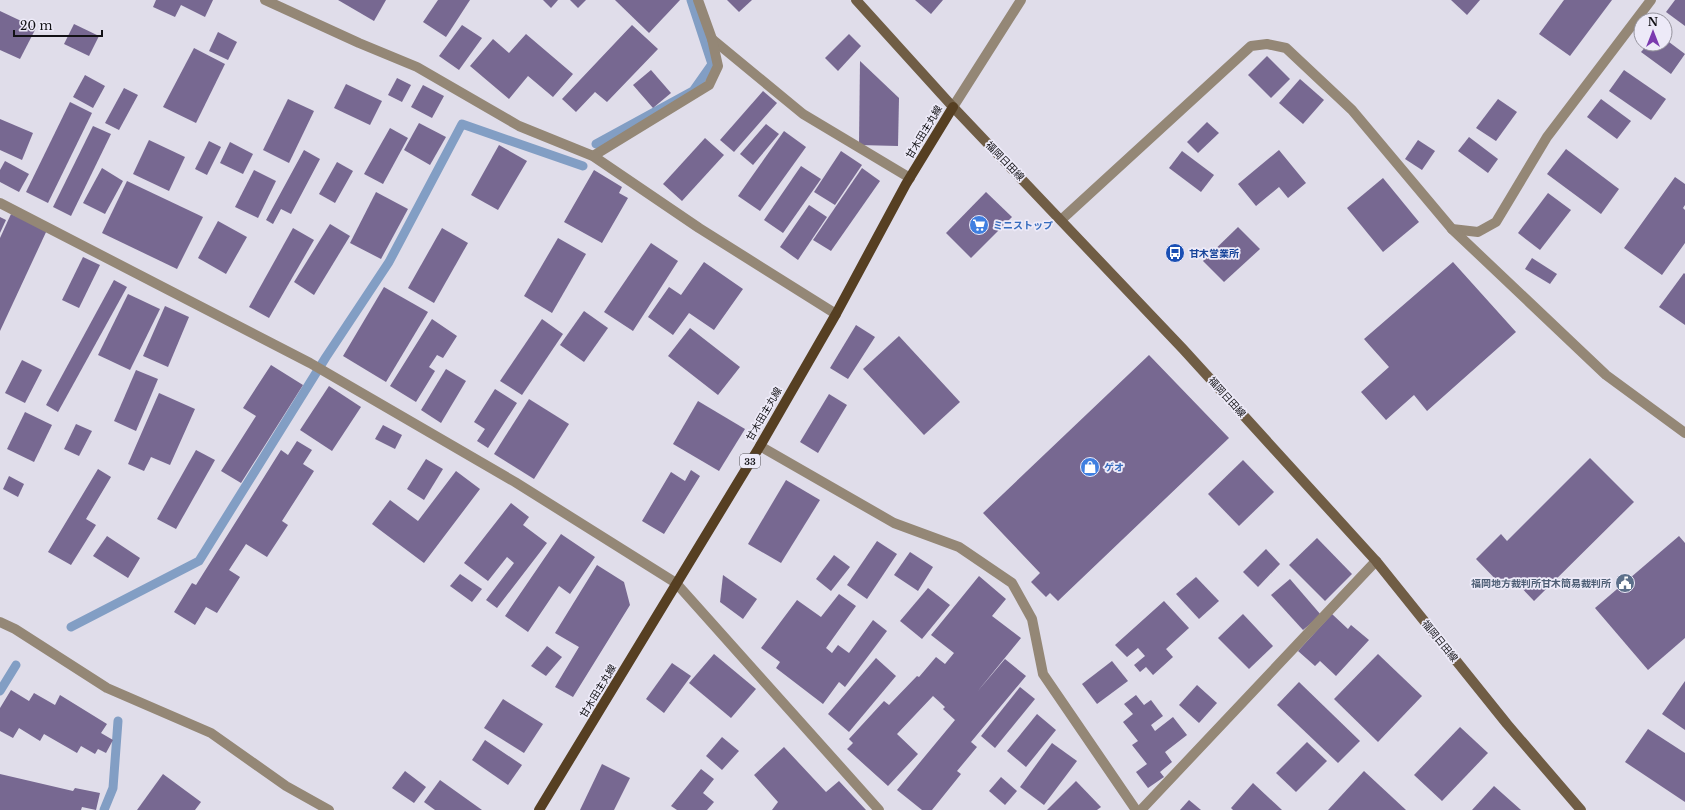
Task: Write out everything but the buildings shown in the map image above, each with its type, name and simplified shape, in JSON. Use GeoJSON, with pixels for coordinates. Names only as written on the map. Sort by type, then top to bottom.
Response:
{"type":"FeatureCollection","features":[{"type":"Feature","properties":{"kind":"main road","name":"福岡日田線"},"geometry":{"type":"LineString","coordinates":[[856,0],[953,107],[1183,349],[1376,561],[1507,724],[1581,810]]}},
{"type":"Feature","properties":{"kind":"main road","name":"甘木田主丸線"},"geometry":{"type":"LineString","coordinates":[[539,810],[760,446],[836,314],[910,178],[953,107]]}},
{"type":"Feature","properties":{"kind":"street"},"geometry":{"type":"LineString","coordinates":[[265,0],[359,43],[417,67],[519,126],[593,156],[699,228],[836,314]]}},
{"type":"Feature","properties":{"kind":"street"},"geometry":{"type":"LineString","coordinates":[[593,156],[709,85],[718,66],[712,39],[698,0]]}},
{"type":"Feature","properties":{"kind":"street"},"geometry":{"type":"LineString","coordinates":[[953,107],[1021,0]]}},
{"type":"Feature","properties":{"kind":"street"},"geometry":{"type":"LineString","coordinates":[[1452,229],[1478,232],[1496,222],[1547,137],[1651,0]]}},
{"type":"Feature","properties":{"kind":"street"},"geometry":{"type":"LineString","coordinates":[[712,39],[803,114],[910,178]]}},
{"type":"Feature","properties":{"kind":"street"},"geometry":{"type":"LineString","coordinates":[[1061,220],[1251,46],[1267,44],[1286,48],[1352,110],[1452,229],[1606,374],[1685,433]]}},
{"type":"Feature","properties":{"kind":"street"},"geometry":{"type":"LineString","coordinates":[[0,203],[310,363],[515,482],[676,584],[879,810]]}},
{"type":"Feature","properties":{"kind":"street"},"geometry":{"type":"LineString","coordinates":[[760,446],[894,523],[959,547],[1012,584],[1032,618],[1043,674],[1136,810]]}},
{"type":"Feature","properties":{"kind":"street"},"geometry":{"type":"LineString","coordinates":[[1141,810],[1376,561]]}},
{"type":"Feature","properties":{"kind":"street"},"geometry":{"type":"LineString","coordinates":[[0,622],[15,629],[107,688],[211,734],[286,786],[329,810]]}},
{"type":"Feature","properties":{"kind":"waterway"},"geometry":{"type":"LineString","coordinates":[[596,144],[693,91],[712,64],[691,0]]}},
{"type":"Feature","properties":{"kind":"waterway"},"geometry":{"type":"LineString","coordinates":[[71,627],[199,561],[326,357],[389,262],[462,124],[583,166]]}},
{"type":"Feature","properties":{"kind":"waterway"},"geometry":{"type":"LineString","coordinates":[[0,691],[16,665]]}},
{"type":"Feature","properties":{"kind":"waterway"},"geometry":{"type":"LineString","coordinates":[[104,810],[113,788],[118,721]]}},
{"type":"Feature","properties":{"kind":"place","name":"ミニストップ"},"geometry":{"type":"Point","coordinates":[979,225]}},
{"type":"Feature","properties":{"kind":"place","name":"甘木営業所"},"geometry":{"type":"Point","coordinates":[1175,253]}},
{"type":"Feature","properties":{"kind":"place","name":"ゲオ"},"geometry":{"type":"Point","coordinates":[1090,467]}},
{"type":"Feature","properties":{"kind":"place","name":"福岡地方裁判所甘木簡易裁判所"},"geometry":{"type":"Point","coordinates":[1625,583]}}]}
